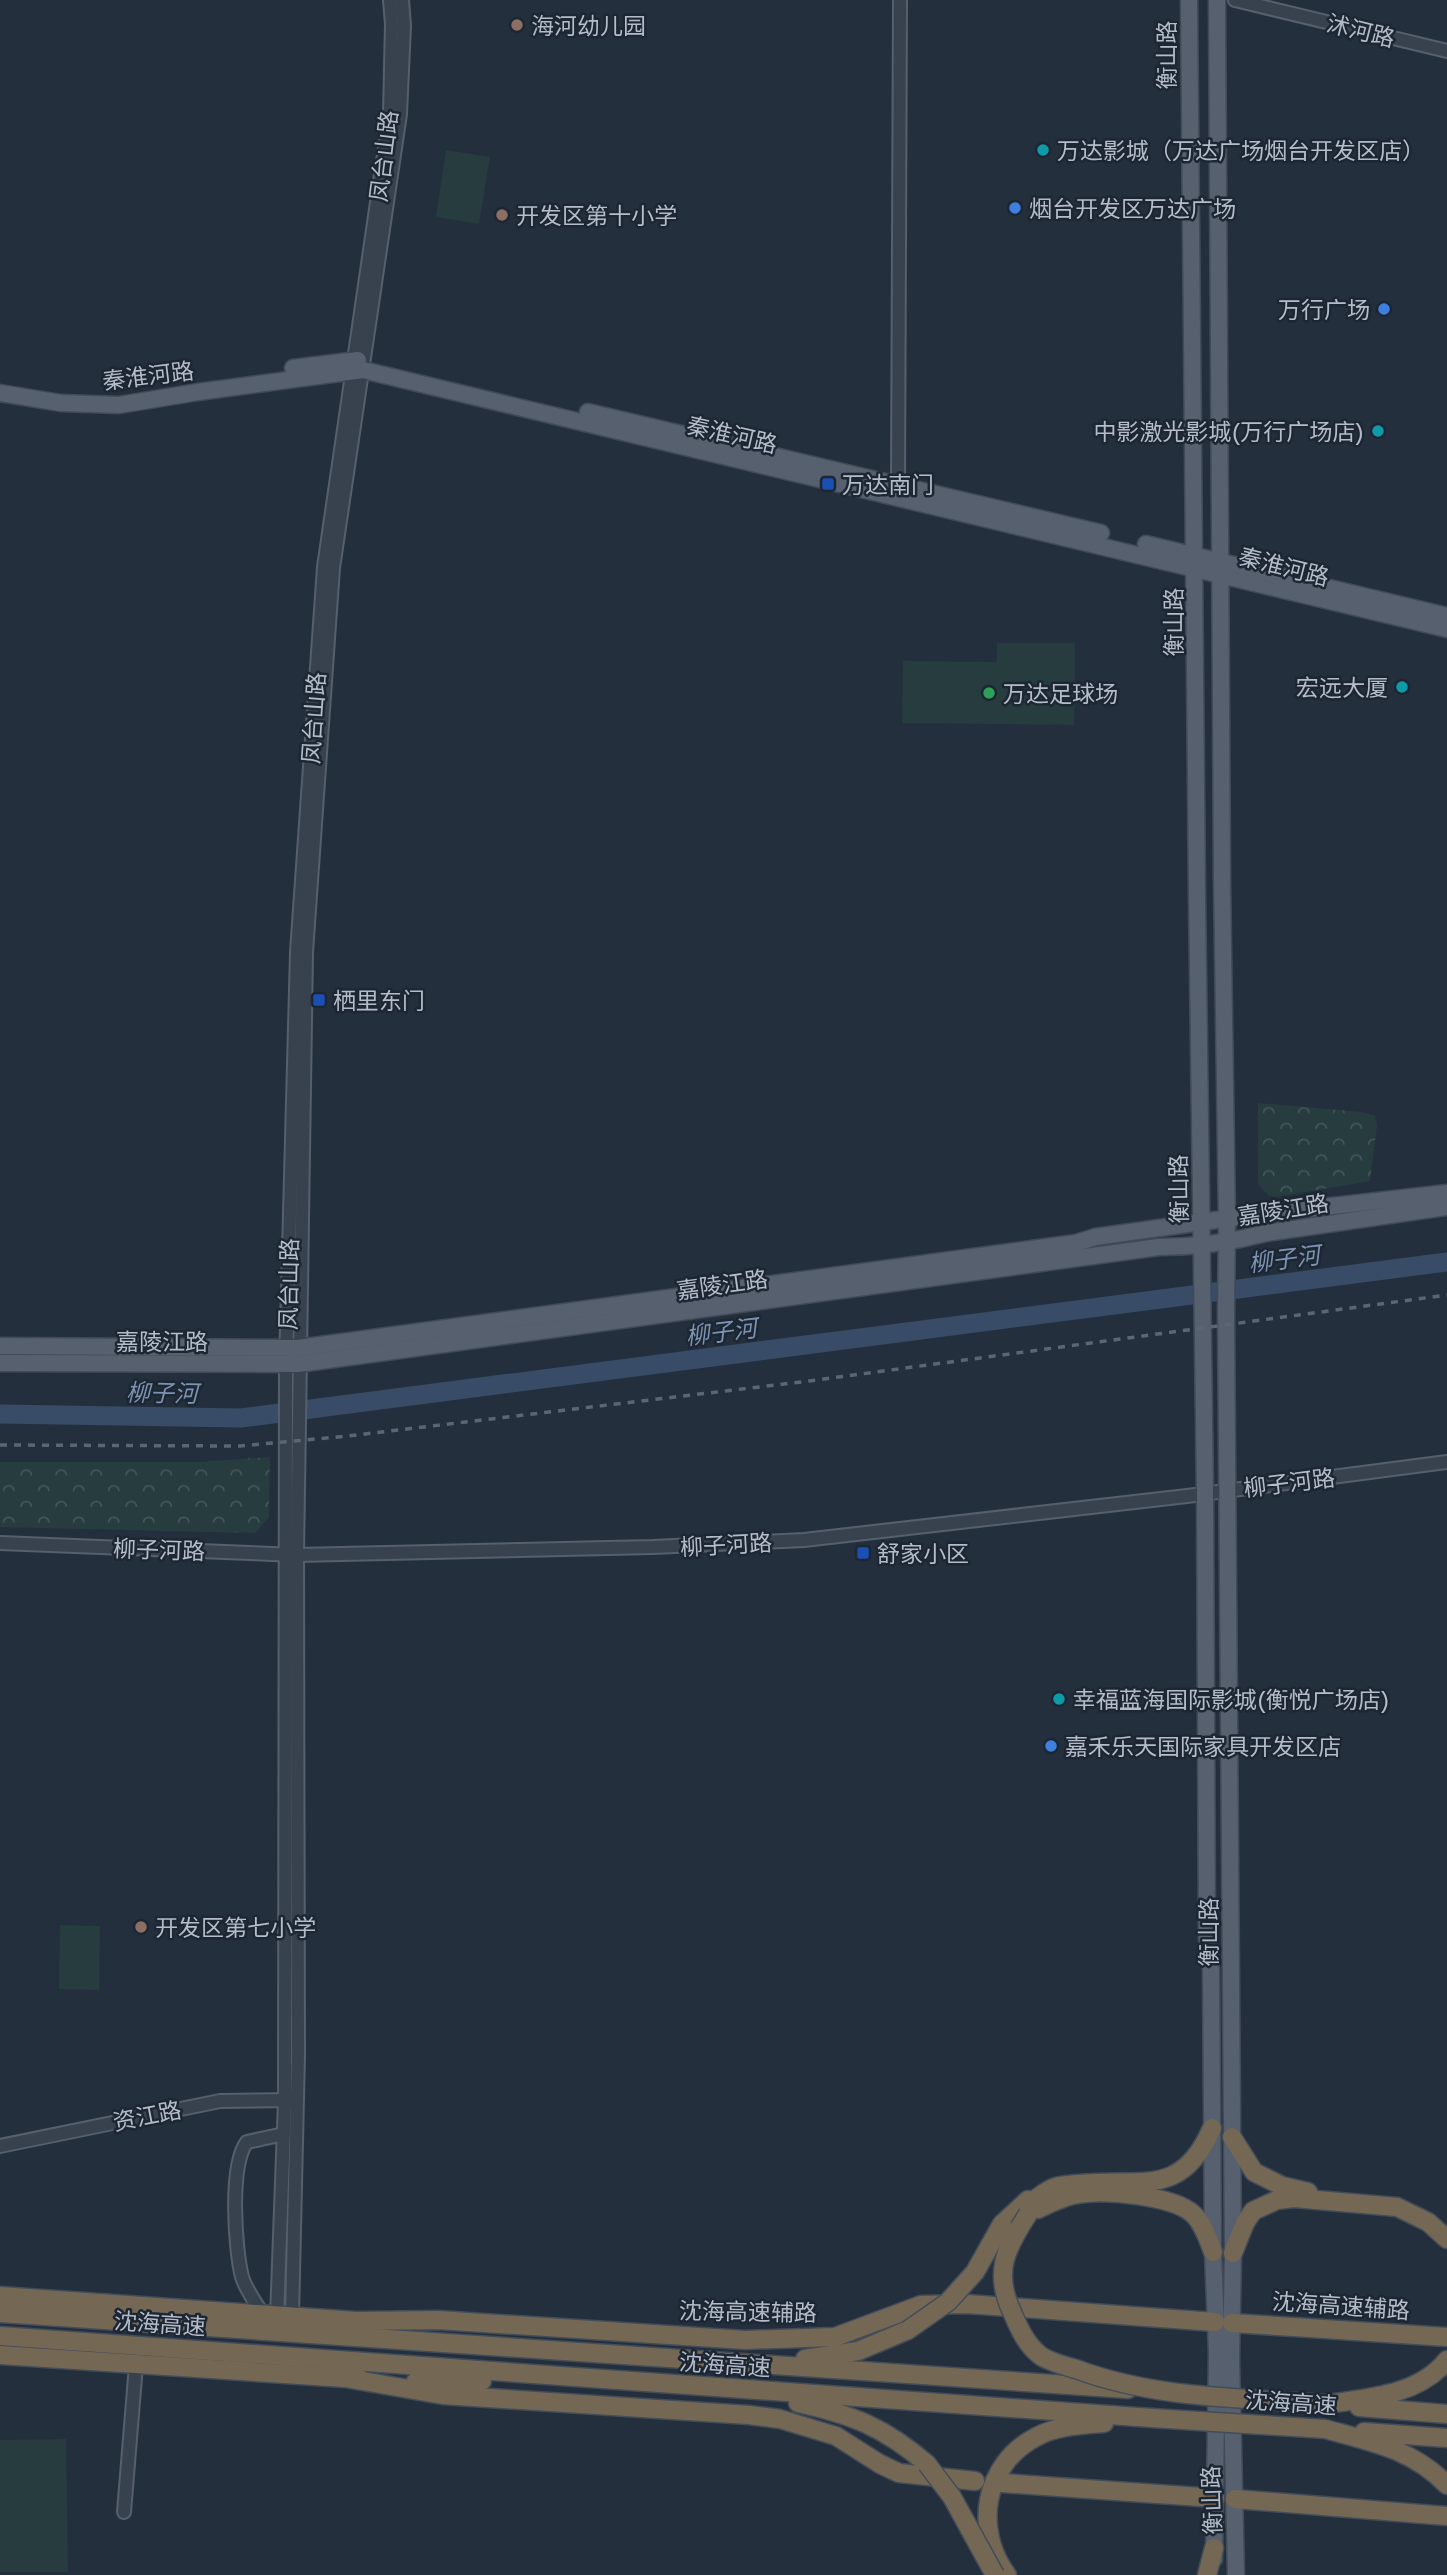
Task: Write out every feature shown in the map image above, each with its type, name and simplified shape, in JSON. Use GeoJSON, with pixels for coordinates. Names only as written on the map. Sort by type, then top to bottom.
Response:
{"type":"FeatureCollection","features":[{"type":"Feature","properties":{"kind":"highway"},"geometry":{"type":"LineString","coordinates":[[709,2361],[768,2363],[822,2358],[858,2351],[908,2330],[948,2302],[975,2272],[1002,2224],[1028,2200],[1033,2201],[1056,2187],[1096,2182],[1154,2182],[1181,2172],[1199,2155],[1212,2128]]}},
{"type":"Feature","properties":{"kind":"highway"},"geometry":{"type":"LineString","coordinates":[[1232,2137],[1254,2172],[1282,2186],[1305,2192],[1382,2197],[1409,2203],[1447,2227]]}},
{"type":"Feature","properties":{"kind":"highway"},"geometry":{"type":"LineString","coordinates":[[1152,2390],[1098,2378],[1041,2356],[1023,2336],[1004,2295],[1002,2269],[1013,2238],[1028,2214],[1055,2200],[1079,2193],[1157,2198],[1178,2203],[1194,2215],[1213,2252]]}},
{"type":"Feature","properties":{"kind":"highway"},"geometry":{"type":"LineString","coordinates":[[1233,2253],[1253,2211],[1277,2200],[1294,2198],[1397,2207],[1428,2222],[1447,2239]]}},
{"type":"Feature","properties":{"kind":"highway"},"geometry":{"type":"LineString","coordinates":[[0,2296],[359,2321],[484,2333],[628,2356]]}},
{"type":"Feature","properties":{"kind":"highway","name":"沈海高速辅路"},"geometry":{"type":"LineString","coordinates":[[359,2321],[438,2319],[745,2340],[835,2337],[921,2305],[967,2304],[1447,2337]]}},
{"type":"Feature","properties":{"kind":"highway","name":"沈海高速"},"geometry":{"type":"LineString","coordinates":[[0,2313],[1152,2390],[1447,2414]]}},
{"type":"Feature","properties":{"kind":"highway","name":"沈海高速"},"geometry":{"type":"LineString","coordinates":[[0,2336],[1447,2438]]}},
{"type":"Feature","properties":{"kind":"highway"},"geometry":{"type":"LineString","coordinates":[[0,2355],[351,2379],[626,2382]]}},
{"type":"Feature","properties":{"kind":"highway"},"geometry":{"type":"LineString","coordinates":[[1328,2404],[1376,2397],[1411,2388],[1437,2372],[1447,2360]]}},
{"type":"Feature","properties":{"kind":"highway"},"geometry":{"type":"LineString","coordinates":[[351,2379],[443,2395],[780,2419],[836,2435],[880,2464],[899,2473],[975,2482]]}},
{"type":"Feature","properties":{"kind":"highway"},"geometry":{"type":"LineString","coordinates":[[705,2387],[785,2400],[852,2417],[875,2426],[896,2439],[927,2464],[958,2505],[995,2575]]}},
{"type":"Feature","properties":{"kind":"highway"},"geometry":{"type":"LineString","coordinates":[[1007,2575],[993,2548],[987,2511],[995,2479],[1012,2455],[1034,2437],[1047,2431],[1152,2418]]}},
{"type":"Feature","properties":{"kind":"highway"},"geometry":{"type":"LineString","coordinates":[[1325,2429],[1370,2441],[1418,2459],[1447,2485]]}},
{"type":"Feature","properties":{"kind":"highway"},"geometry":{"type":"LineString","coordinates":[[1002,2483],[1216,2498]]}},
{"type":"Feature","properties":{"kind":"highway"},"geometry":{"type":"LineString","coordinates":[[1235,2499],[1447,2516]]}},
{"type":"Feature","properties":{"kind":"highway"},"geometry":{"type":"LineString","coordinates":[[1208,2575],[1214,2548]]}},
{"type":"Feature","properties":{"kind":"main road","name":"衡山路"},"geometry":{"type":"LineString","coordinates":[[1189,0],[1203,1263],[1207,1939],[1211,1970],[1213,2252],[1223,2322],[1235,2499],[1236,2575]]}},
{"type":"Feature","properties":{"kind":"main road","name":"衡山路"},"geometry":{"type":"LineString","coordinates":[[1217,0],[1233,2253],[1223,2322]]}},
{"type":"Feature","properties":{"kind":"main road","name":"秦淮河路"},"geometry":{"type":"LineString","coordinates":[[0,384],[60,393],[115,395],[359,365],[898,485],[1194,561]]}},
{"type":"Feature","properties":{"kind":"main road","name":"秦淮河路"},"geometry":{"type":"LineString","coordinates":[[0,393],[61,403],[118,405],[359,365],[1220,567],[1447,616]]}},
{"type":"Feature","properties":{"kind":"main road","name":"秦淮河路"},"geometry":{"type":"LineString","coordinates":[[1220,567],[1447,629]]}},
{"type":"Feature","properties":{"kind":"main road","name":"嘉陵江路"},"geometry":{"type":"LineString","coordinates":[[0,1346],[293,1364],[1076,1243],[1095,1237],[1447,1193]]}},
{"type":"Feature","properties":{"kind":"main road","name":"嘉陵江路"},"geometry":{"type":"LineString","coordinates":[[0,1363],[293,1364],[1159,1247],[1227,1241],[1447,1207]]}},
{"type":"Feature","properties":{"kind":"main road"},"geometry":{"type":"LineString","coordinates":[[1215,2575],[1223,2322]]}},
{"type":"Feature","properties":{"kind":"street","name":"凤台山路"},"geometry":{"type":"LineString","coordinates":[[290,2100],[293,1364],[306,952],[333,568],[390,113],[390,0]]}},
{"type":"Feature","properties":{"kind":"street","name":"凤台山路"},"geometry":{"type":"LineString","coordinates":[[359,365],[400,114],[404,26],[402,0]]}},
{"type":"Feature","properties":{"kind":"street"},"geometry":{"type":"LineString","coordinates":[[898,485],[900,0]]}},
{"type":"Feature","properties":{"kind":"street","name":"沭河路"},"geometry":{"type":"LineString","coordinates":[[1235,0],[1447,51]]}},
{"type":"Feature","properties":{"kind":"street","name":"柳子河路"},"geometry":{"type":"LineString","coordinates":[[0,1543],[291,1554],[653,1547],[804,1540],[1205,1494],[1447,1462]]}},
{"type":"Feature","properties":{"kind":"street"},"geometry":{"type":"LineString","coordinates":[[277,2316],[284,2134],[290,2100]]}},
{"type":"Feature","properties":{"kind":"street"},"geometry":{"type":"LineString","coordinates":[[277,2316],[290,2100]]}},
{"type":"Feature","properties":{"kind":"street","name":"资江路"},"geometry":{"type":"LineString","coordinates":[[0,2146],[220,2101],[290,2100]]}},
{"type":"Feature","properties":{"kind":"street"},"geometry":{"type":"LineString","coordinates":[[277,2316],[243,2279],[234,2229],[239,2158],[247,2142],[284,2134]]}},
{"type":"Feature","properties":{"kind":"street"},"geometry":{"type":"LineString","coordinates":[[124,2512],[136,2365]]}},
{"type":"Feature","properties":{"kind":"green space"},"geometry":{"type":"Polygon","coordinates":[[[446,150],[490,157],[479,224],[436,217],[446,150]]]}},
{"type":"Feature","properties":{"kind":"green space","name":"万达足球场"},"geometry":{"type":"Polygon","coordinates":[[[997,643],[1075,643],[1074,725],[902,723],[903,661],[997,662],[997,643]]]}},
{"type":"Feature","properties":{"kind":"green space"},"geometry":{"type":"Polygon","coordinates":[[[1258,1103],[1362,1112],[1375,1116],[1377,1125],[1370,1181],[1277,1197],[1269,1196],[1258,1184],[1258,1103]]]}},
{"type":"Feature","properties":{"kind":"green space"},"geometry":{"type":"Polygon","coordinates":[[[270,1457],[269,1517],[255,1533],[0,1527],[0,1462],[199,1462],[270,1457]]]}},
{"type":"Feature","properties":{"kind":"green space"},"geometry":{"type":"Polygon","coordinates":[[[60,1925],[100,1926],[99,1990],[59,1989],[60,1925]]]}},
{"type":"Feature","properties":{"kind":"green space"},"geometry":{"type":"Polygon","coordinates":[[[66,2439],[68,2572],[0,2572],[0,2440],[66,2439]]]}},
{"type":"Feature","properties":{"kind":"waterway","name":"柳子河"},"geometry":{"type":"LineString","coordinates":[[0,1414],[241,1418],[1447,1262]]}},
{"type":"Feature","properties":{"kind":"railway"},"geometry":{"type":"LineString","coordinates":[[0,1445],[240,1446],[348,1436],[809,1381],[1447,1295]]}},
{"type":"Feature","properties":{"kind":"place","name":"海河幼儿园"},"geometry":{"type":"Point","coordinates":[517,25]}},
{"type":"Feature","properties":{"kind":"place","name":"万达影城（万达广场烟台开发区店）"},"geometry":{"type":"Point","coordinates":[1043,150]}},
{"type":"Feature","properties":{"kind":"place","name":"烟台开发区万达广场"},"geometry":{"type":"Point","coordinates":[1015,208]}},
{"type":"Feature","properties":{"kind":"place","name":"开发区第十小学"},"geometry":{"type":"Point","coordinates":[502,215]}},
{"type":"Feature","properties":{"kind":"place","name":"万行广场"},"geometry":{"type":"Point","coordinates":[1384,309]}},
{"type":"Feature","properties":{"kind":"place","name":"中影激光影城(万行广场店)"},"geometry":{"type":"Point","coordinates":[1378,431]}},
{"type":"Feature","properties":{"kind":"place","name":"万达南门"},"geometry":{"type":"Point","coordinates":[828,484]}},
{"type":"Feature","properties":{"kind":"place","name":"宏远大厦"},"geometry":{"type":"Point","coordinates":[1402,687]}},
{"type":"Feature","properties":{"kind":"place","name":"万达足球场"},"geometry":{"type":"Point","coordinates":[989,693]}},
{"type":"Feature","properties":{"kind":"place","name":"栖里东门"},"geometry":{"type":"Point","coordinates":[319,1000]}},
{"type":"Feature","properties":{"kind":"place","name":"舒家小区"},"geometry":{"type":"Point","coordinates":[863,1553]}},
{"type":"Feature","properties":{"kind":"place","name":"幸福蓝海国际影城(衡悦广场店)"},"geometry":{"type":"Point","coordinates":[1059,1699]}},
{"type":"Feature","properties":{"kind":"place","name":"嘉禾乐天国际家具开发区店"},"geometry":{"type":"Point","coordinates":[1051,1746]}},
{"type":"Feature","properties":{"kind":"place","name":"开发区第七小学"},"geometry":{"type":"Point","coordinates":[141,1927]}}]}
